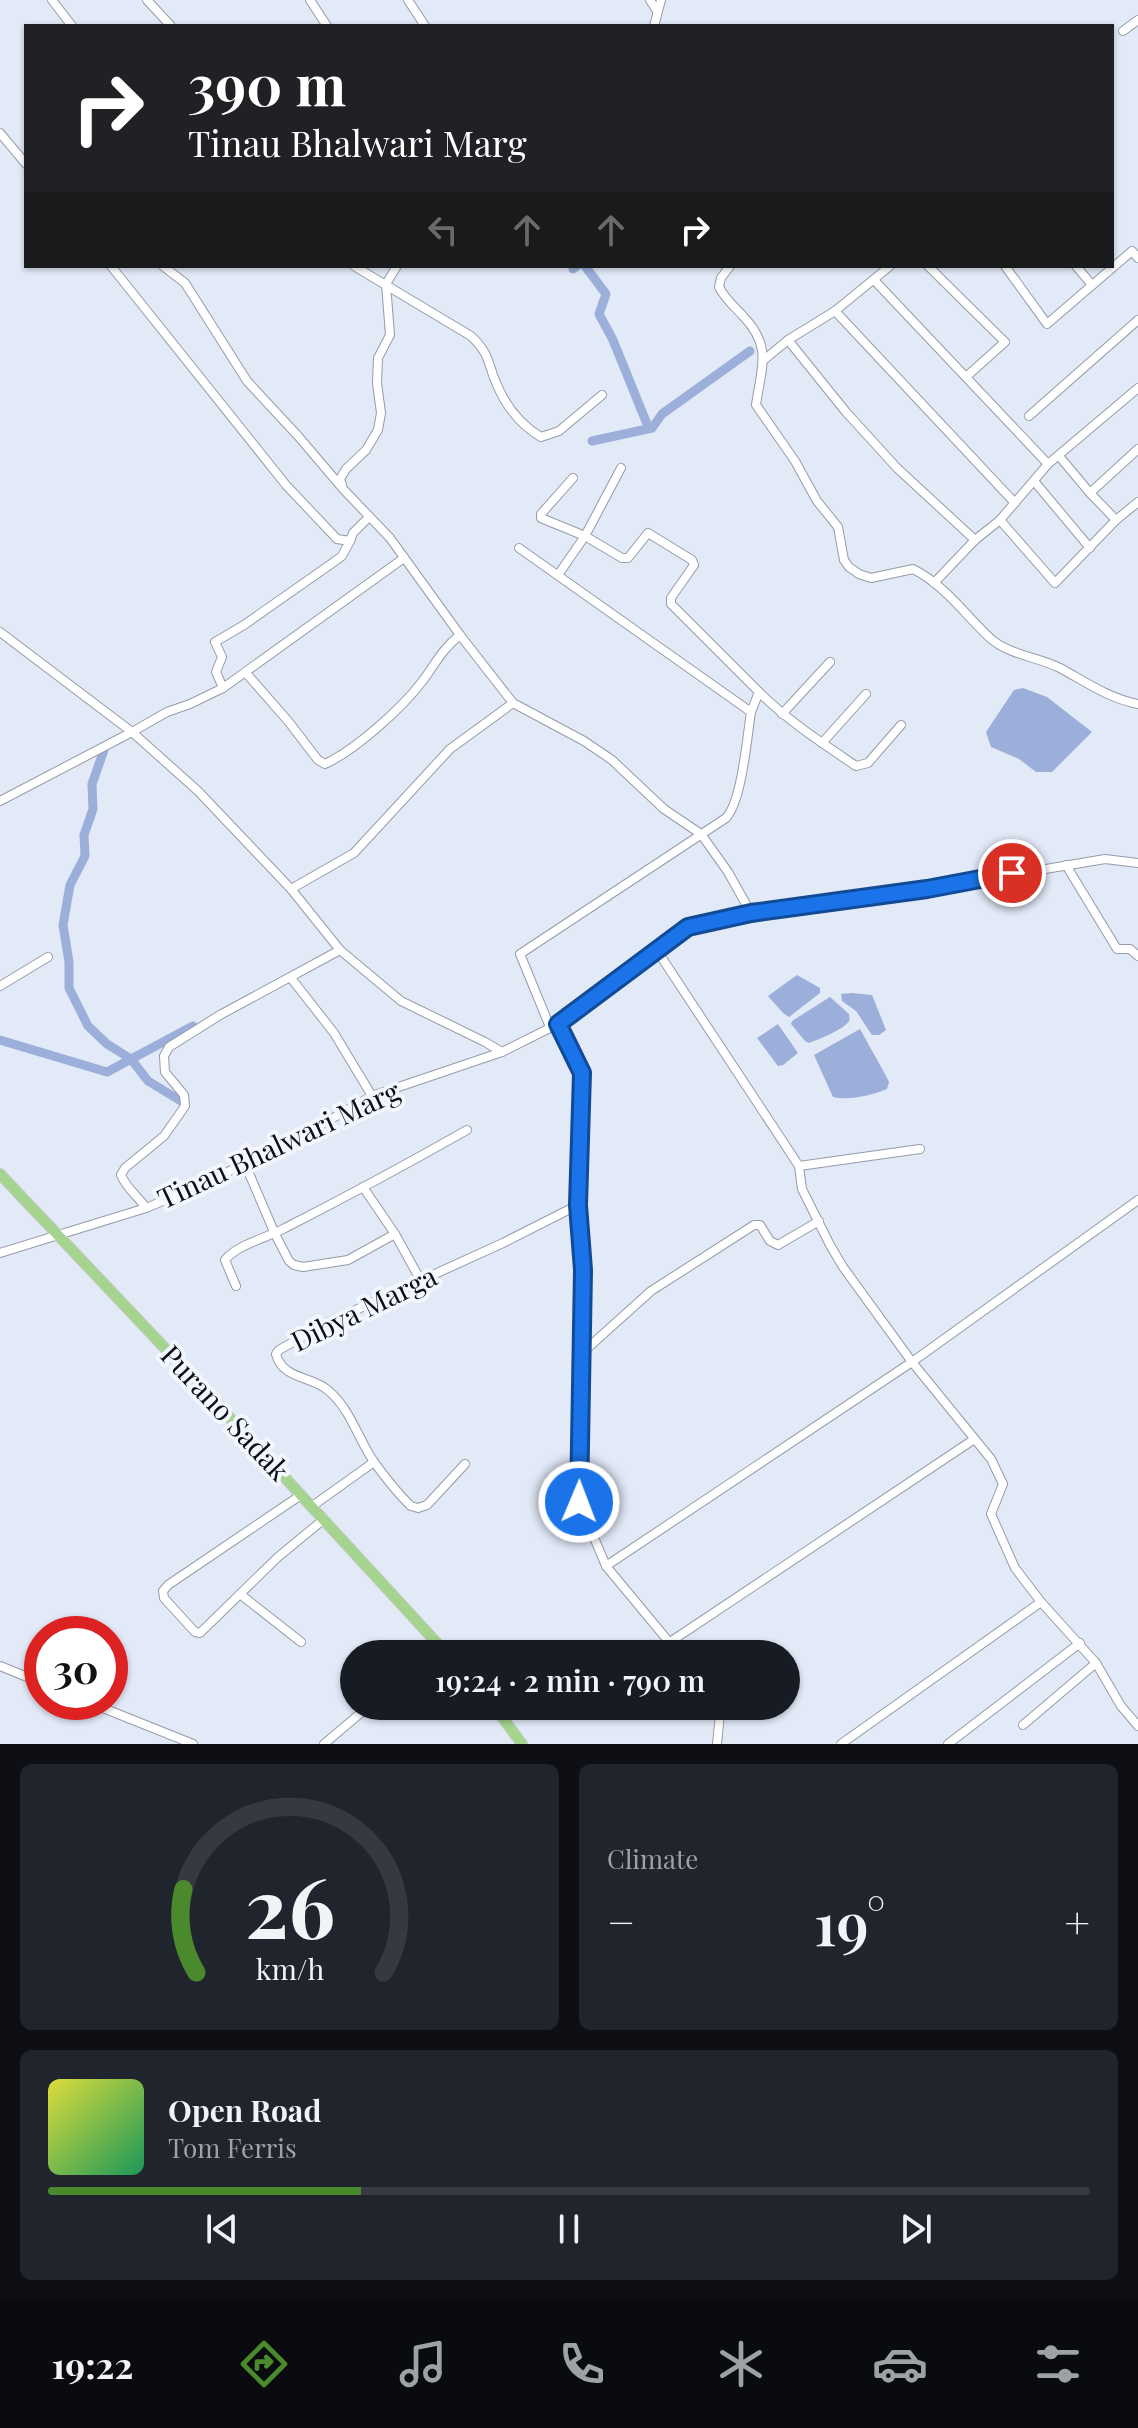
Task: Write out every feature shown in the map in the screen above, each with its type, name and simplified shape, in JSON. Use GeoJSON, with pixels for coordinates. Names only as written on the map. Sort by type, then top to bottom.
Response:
{"type":"FeatureCollection","features":[{"type":"Feature","properties":{"kind":"main road","name":"Purano Sadak"},"geometry":{"type":"LineString","coordinates":[[0,1174],[301,1495],[429,1640]]}},
{"type":"Feature","properties":{"kind":"main road"},"geometry":{"type":"LineString","coordinates":[[502,1720],[515,1742]]}},
{"type":"Feature","properties":{"kind":"street"},"geometry":{"type":"LineString","coordinates":[[52,0],[70,24]]}},
{"type":"Feature","properties":{"kind":"street"},"geometry":{"type":"LineString","coordinates":[[147,0],[169,24]]}},
{"type":"Feature","properties":{"kind":"street"},"geometry":{"type":"LineString","coordinates":[[310,0],[326,24]]}},
{"type":"Feature","properties":{"kind":"street"},"geometry":{"type":"LineString","coordinates":[[408,0],[424,24]]}},
{"type":"Feature","properties":{"kind":"street"},"geometry":{"type":"LineString","coordinates":[[650,0],[657,11]]}},
{"type":"Feature","properties":{"kind":"street"},"geometry":{"type":"LineString","coordinates":[[654,24],[661,0]]}},
{"type":"Feature","properties":{"kind":"street"},"geometry":{"type":"LineString","coordinates":[[1123,31],[1138,20]]}},
{"type":"Feature","properties":{"kind":"street"},"geometry":{"type":"LineString","coordinates":[[0,133],[24,162]]}},
{"type":"Feature","properties":{"kind":"street"},"geometry":{"type":"LineString","coordinates":[[1114,266],[1132,251],[1138,258]]}},
{"type":"Feature","properties":{"kind":"street"},"geometry":{"type":"LineString","coordinates":[[113,268],[286,485],[337,539],[350,541]]}},
{"type":"Feature","properties":{"kind":"street"},"geometry":{"type":"LineString","coordinates":[[166,268],[185,283],[247,381],[390,538],[513,703],[584,741],[612,760],[664,809],[701,834],[728,872],[751,913]]}},
{"type":"Feature","properties":{"kind":"street"},"geometry":{"type":"LineString","coordinates":[[358,268],[471,336],[484,348],[503,398],[528,430],[541,437],[559,431],[602,395]]}},
{"type":"Feature","properties":{"kind":"street"},"geometry":{"type":"LineString","coordinates":[[344,490],[340,479],[366,450],[378,430],[381,413],[378,358],[390,335],[386,284],[396,268]]}},
{"type":"Feature","properties":{"kind":"street"},"geometry":{"type":"LineString","coordinates":[[728,268],[719,287],[754,331],[765,359],[756,405],[795,461],[817,501],[838,527],[844,560],[859,574],[871,578],[913,569],[934,583],[993,641],[1058,667],[1109,696],[1138,704]]}},
{"type":"Feature","properties":{"kind":"street"},"geometry":{"type":"LineString","coordinates":[[765,359],[788,340],[835,311],[888,268]]}},
{"type":"Feature","properties":{"kind":"street"},"geometry":{"type":"LineString","coordinates":[[930,268],[1005,342],[967,376]]}},
{"type":"Feature","properties":{"kind":"street"},"geometry":{"type":"LineString","coordinates":[[1006,268],[1047,324],[1112,268]]}},
{"type":"Feature","properties":{"kind":"street"},"geometry":{"type":"LineString","coordinates":[[1078,268],[1092,285]]}},
{"type":"Feature","properties":{"kind":"street"},"geometry":{"type":"LineString","coordinates":[[874,280],[1048,464]]}},
{"type":"Feature","properties":{"kind":"street"},"geometry":{"type":"LineString","coordinates":[[835,311],[1015,503]]}},
{"type":"Feature","properties":{"kind":"street"},"geometry":{"type":"LineString","coordinates":[[1029,416],[1138,320]]}},
{"type":"Feature","properties":{"kind":"street"},"geometry":{"type":"LineString","coordinates":[[788,340],[846,412],[897,468],[975,540]]}},
{"type":"Feature","properties":{"kind":"street"},"geometry":{"type":"LineString","coordinates":[[934,583],[975,540],[1000,520],[1048,464],[1138,388]]}},
{"type":"Feature","properties":{"kind":"street"},"geometry":{"type":"LineString","coordinates":[[1090,493],[1138,449]]}},
{"type":"Feature","properties":{"kind":"street"},"geometry":{"type":"LineString","coordinates":[[1059,456],[1116,520]]}},
{"type":"Feature","properties":{"kind":"street"},"geometry":{"type":"LineString","coordinates":[[558,575],[585,536],[621,468]]}},
{"type":"Feature","properties":{"kind":"street"},"geometry":{"type":"LineString","coordinates":[[573,478],[540,516],[543,521],[585,536],[625,559],[648,533],[692,560],[694,565],[671,598],[671,604],[782,714],[856,766],[868,763],[901,725]]}},
{"type":"Feature","properties":{"kind":"street"},"geometry":{"type":"LineString","coordinates":[[1034,481],[1090,548]]}},
{"type":"Feature","properties":{"kind":"street"},"geometry":{"type":"LineString","coordinates":[[1000,520],[1053,583],[1138,502]]}},
{"type":"Feature","properties":{"kind":"street"},"geometry":{"type":"LineString","coordinates":[[223,688],[216,672],[222,657],[215,642],[342,556],[353,533],[369,517]]}},
{"type":"Feature","properties":{"kind":"street"},"geometry":{"type":"LineString","coordinates":[[519,548],[751,712]]}},
{"type":"Feature","properties":{"kind":"street"},"geometry":{"type":"LineString","coordinates":[[0,801],[167,712],[223,688],[404,558]]}},
{"type":"Feature","properties":{"kind":"street"},"geometry":{"type":"LineString","coordinates":[[0,632],[132,732],[198,791],[291,889],[340,950],[401,1001],[502,1052]]}},
{"type":"Feature","properties":{"kind":"street"},"geometry":{"type":"LineString","coordinates":[[246,673],[318,760],[325,764],[405,702],[441,652],[460,635]]}},
{"type":"Feature","properties":{"kind":"street"},"geometry":{"type":"LineString","coordinates":[[782,714],[830,662]]}},
{"type":"Feature","properties":{"kind":"street"},"geometry":{"type":"LineString","coordinates":[[668,1640],[606,1566],[579,1502],[583,1270],[578,1205],[582,1073],[554,1026],[520,954],[731,813],[751,712],[759,692]]}},
{"type":"Feature","properties":{"kind":"street"},"geometry":{"type":"LineString","coordinates":[[822,743],[866,694]]}},
{"type":"Feature","properties":{"kind":"street"},"geometry":{"type":"LineString","coordinates":[[291,889],[354,853],[450,749],[513,703]]}},
{"type":"Feature","properties":{"kind":"street","name":"Tinau Bhalwari Marg"},"geometry":{"type":"LineString","coordinates":[[0,1253],[146,1208],[292,1141],[372,1096],[502,1052],[554,1026],[688,927],[751,913],[927,889],[1105,859],[1138,863]]}},
{"type":"Feature","properties":{"kind":"street"},"geometry":{"type":"LineString","coordinates":[[1066,865],[1117,949],[1130,949],[1138,956]]}},
{"type":"Feature","properties":{"kind":"street"},"geometry":{"type":"LineString","coordinates":[[656,949],[799,1166],[802,1189],[843,1267],[912,1362],[991,1459],[1003,1484],[991,1514],[1015,1568],[1096,1663],[1121,1706],[1138,1726]]}},
{"type":"Feature","properties":{"kind":"street"},"geometry":{"type":"LineString","coordinates":[[146,1208],[124,1183],[121,1175],[125,1168],[164,1136],[185,1106],[184,1095],[165,1072],[166,1051],[172,1044],[220,1015],[340,950]]}},
{"type":"Feature","properties":{"kind":"street"},"geometry":{"type":"LineString","coordinates":[[0,986],[48,957]]}},
{"type":"Feature","properties":{"kind":"street"},"geometry":{"type":"LineString","coordinates":[[291,978],[334,1033],[372,1096]]}},
{"type":"Feature","properties":{"kind":"street"},"geometry":{"type":"LineString","coordinates":[[236,1286],[225,1260],[230,1253],[275,1234],[467,1130]]}},
{"type":"Feature","properties":{"kind":"street"},"geometry":{"type":"LineString","coordinates":[[799,1166],[920,1149]]}},
{"type":"Feature","properties":{"kind":"street"},"geometry":{"type":"LineString","coordinates":[[245,1164],[289,1261],[303,1267],[348,1260],[395,1234]]}},
{"type":"Feature","properties":{"kind":"street"},"geometry":{"type":"LineString","coordinates":[[363,1187],[395,1234],[421,1281]]}},
{"type":"Feature","properties":{"kind":"street"},"geometry":{"type":"LineString","coordinates":[[606,1566],[912,1362],[1138,1200]]}},
{"type":"Feature","properties":{"kind":"street","name":"Dibya Marga"},"geometry":{"type":"LineString","coordinates":[[465,1464],[427,1505],[418,1508],[411,1506],[374,1462],[339,1402],[325,1388],[294,1376],[283,1368],[276,1354],[325,1324],[503,1243],[578,1205]]}},
{"type":"Feature","properties":{"kind":"street"},"geometry":{"type":"LineString","coordinates":[[581,1354],[651,1291],[754,1225],[760,1225],[770,1241],[778,1245],[819,1221]]}},
{"type":"Feature","properties":{"kind":"street"},"geometry":{"type":"LineString","coordinates":[[673,1640],[973,1440]]}},
{"type":"Feature","properties":{"kind":"street"},"geometry":{"type":"LineString","coordinates":[[311,1507],[374,1462]]}},
{"type":"Feature","properties":{"kind":"street"},"geometry":{"type":"LineString","coordinates":[[301,1495],[168,1585],[163,1591],[164,1598],[190,1628],[200,1633],[278,1557],[323,1520]]}},
{"type":"Feature","properties":{"kind":"street"},"geometry":{"type":"LineString","coordinates":[[240,1594],[301,1642]]}},
{"type":"Feature","properties":{"kind":"street"},"geometry":{"type":"LineString","coordinates":[[841,1744],[1041,1602]]}},
{"type":"Feature","properties":{"kind":"street"},"geometry":{"type":"LineString","coordinates":[[948,1744],[1080,1643]]}},
{"type":"Feature","properties":{"kind":"street"},"geometry":{"type":"LineString","coordinates":[[1023,1725],[1096,1663]]}},
{"type":"Feature","properties":{"kind":"street"},"geometry":{"type":"LineString","coordinates":[[0,1666],[24,1676]]}},
{"type":"Feature","properties":{"kind":"street"},"geometry":{"type":"LineString","coordinates":[[128,1718],[193,1744]]}},
{"type":"Feature","properties":{"kind":"street"},"geometry":{"type":"LineString","coordinates":[[324,1744],[352,1720]]}},
{"type":"Feature","properties":{"kind":"street"},"geometry":{"type":"LineString","coordinates":[[717,1744],[719,1720]]}},
{"type":"Feature","properties":{"kind":"water"},"geometry":{"type":"Polygon","coordinates":[[[1023,688],[1047,697],[1092,732],[1052,772],[1036,772],[1019,759],[991,747],[986,732],[1014,690],[1023,688]]]}},
{"type":"Feature","properties":{"kind":"water"},"geometry":{"type":"Polygon","coordinates":[[[797,975],[820,988],[820,993],[789,1017],[768,996],[797,975]]]}},
{"type":"Feature","properties":{"kind":"water"},"geometry":{"type":"Polygon","coordinates":[[[841,994],[872,995],[886,1030],[872,1035],[856,1011],[842,1001],[841,994]]]}},
{"type":"Feature","properties":{"kind":"water"},"geometry":{"type":"Polygon","coordinates":[[[830,997],[849,1014],[849,1021],[824,1037],[809,1043],[805,1041],[791,1024],[792,1021],[830,997]]]}},
{"type":"Feature","properties":{"kind":"water"},"geometry":{"type":"Polygon","coordinates":[[[778,1024],[798,1053],[778,1066],[757,1038],[778,1024]]]}},
{"type":"Feature","properties":{"kind":"water"},"geometry":{"type":"Polygon","coordinates":[[[860,1029],[889,1082],[887,1089],[860,1097],[833,1097],[814,1055],[860,1029]]]}},
{"type":"Feature","properties":{"kind":"waterway"},"geometry":{"type":"LineString","coordinates":[[586,268],[606,294],[599,314],[613,340],[647,424],[652,428]]}},
{"type":"Feature","properties":{"kind":"waterway"},"geometry":{"type":"LineString","coordinates":[[592,441],[652,428],[662,414],[750,351]]}},
{"type":"Feature","properties":{"kind":"waterway"},"geometry":{"type":"LineString","coordinates":[[104,750],[92,784],[93,809],[84,835],[85,856],[70,885],[63,925],[69,962],[69,988],[88,1026],[107,1044],[131,1059],[148,1081],[181,1101]]}},
{"type":"Feature","properties":{"kind":"waterway"},"geometry":{"type":"LineString","coordinates":[[0,1040],[107,1072],[193,1026]]}},
{"type":"Feature","properties":{"kind":"route"},"geometry":{"type":"LineString","coordinates":[[579,1502],[583,1270],[578,1205],[582,1073],[558,1024],[688,927],[751,913],[927,889],[1012,873]]}}]}
